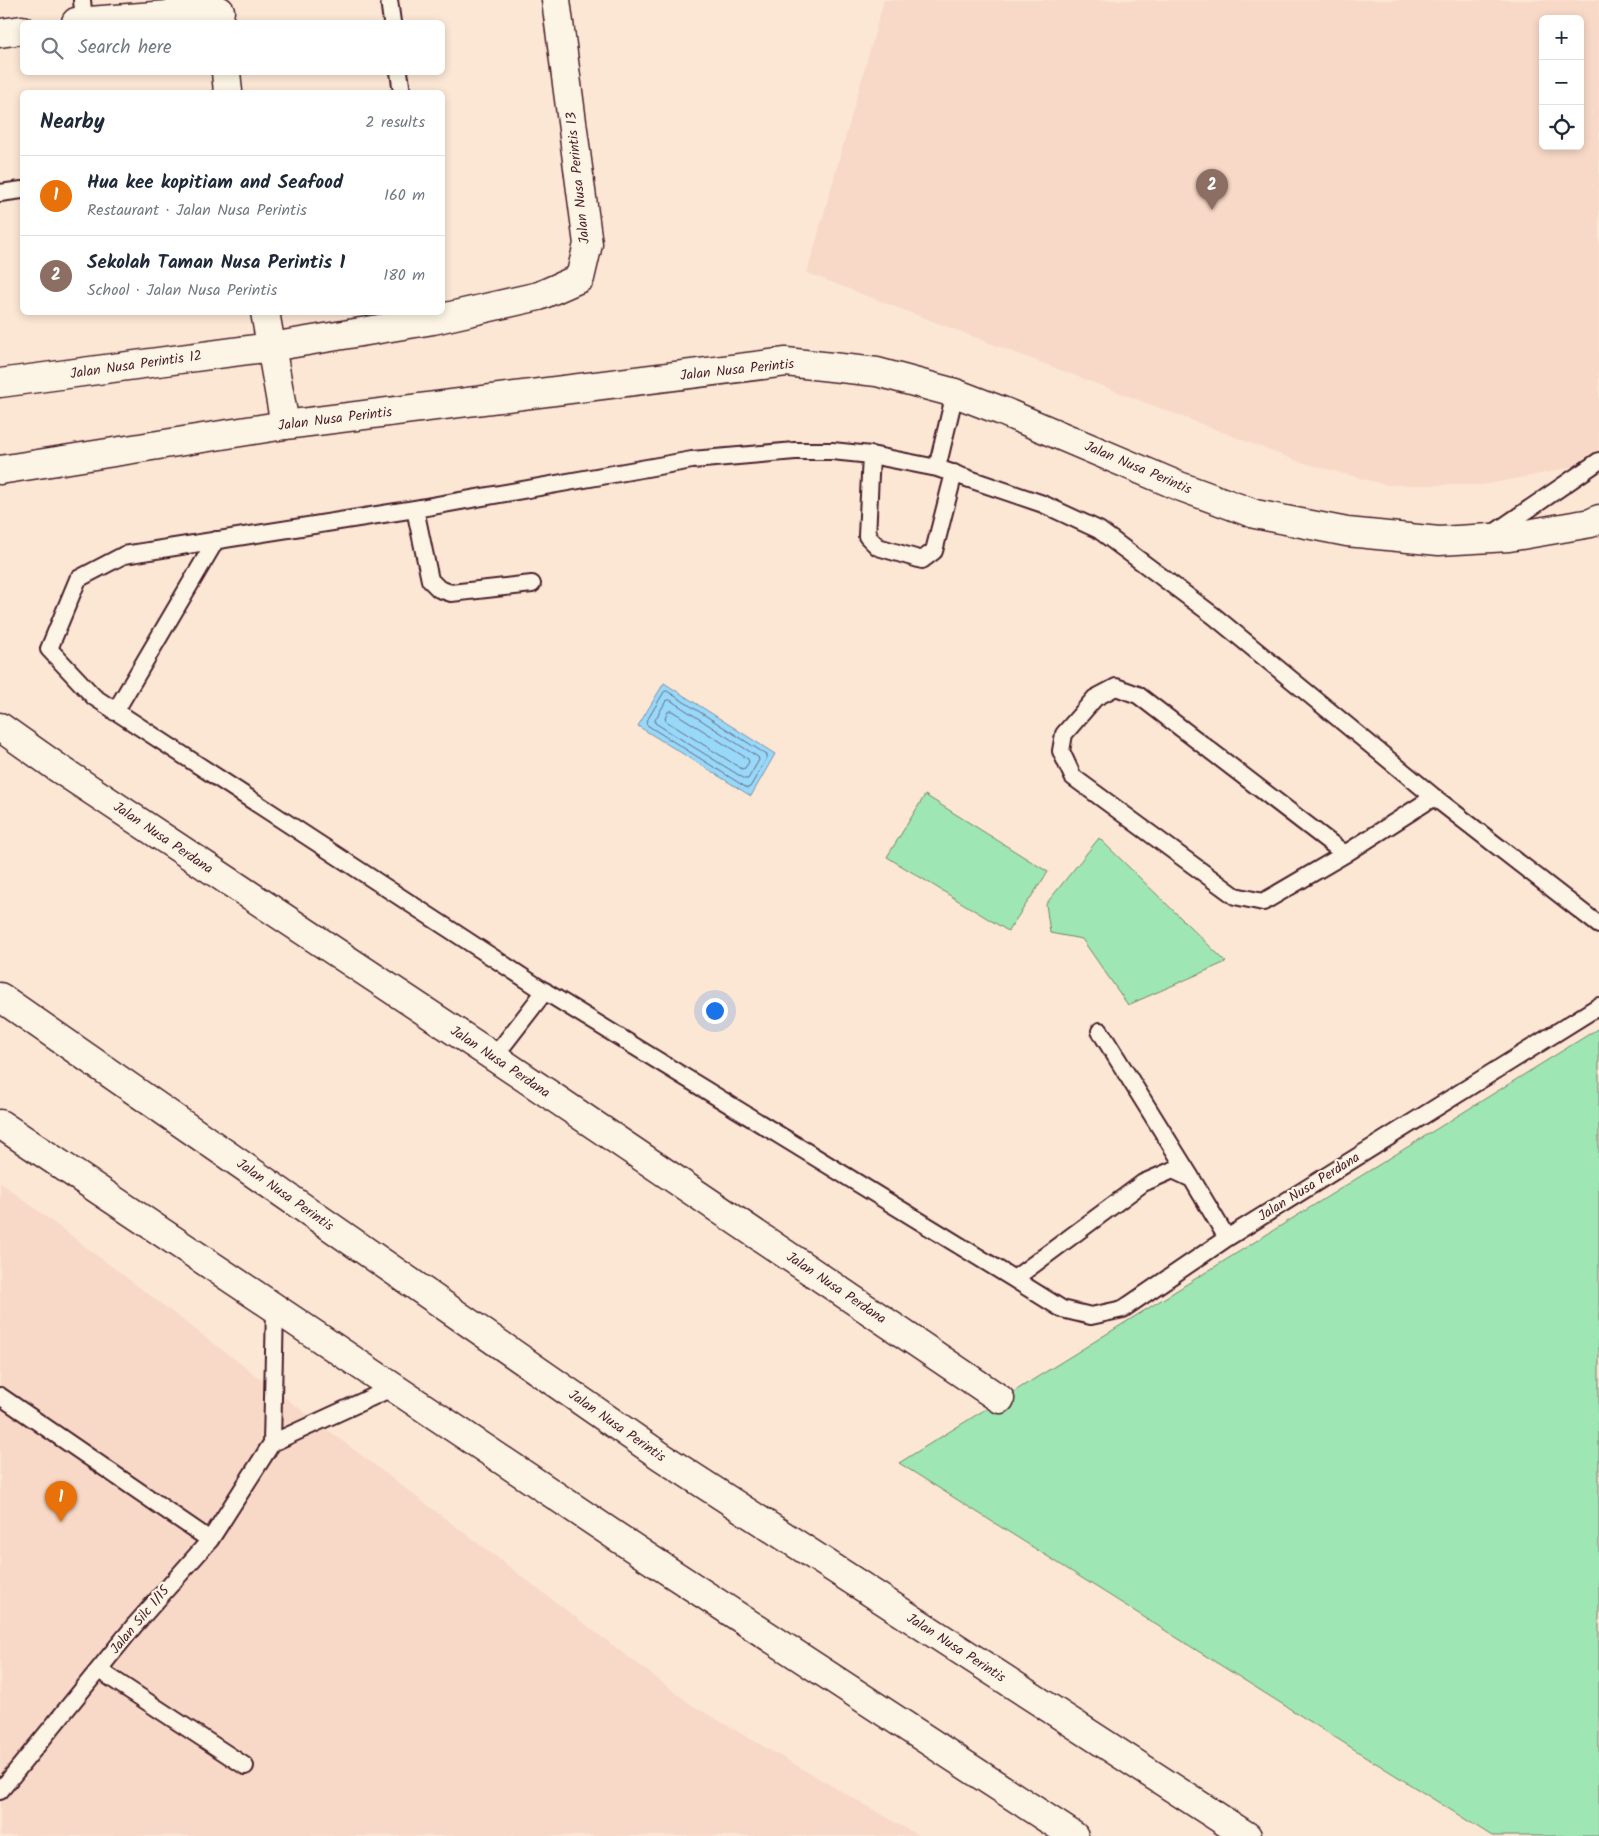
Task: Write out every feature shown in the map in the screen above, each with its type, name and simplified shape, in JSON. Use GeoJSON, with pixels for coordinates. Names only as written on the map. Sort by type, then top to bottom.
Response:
{"type":"FeatureCollection","features":[{"type":"Feature","properties":{"kind":"street","name":"Jalan Nusa Perintis 13"},"geometry":{"type":"LineString","coordinates":[[445,314],[539,296],[580,278],[588,244],[556,0]]}},
{"type":"Feature","properties":{"kind":"street"},"geometry":{"type":"LineString","coordinates":[[81,15],[220,11]]}},
{"type":"Feature","properties":{"kind":"street"},"geometry":{"type":"LineString","coordinates":[[0,34],[20,30]]}},
{"type":"Feature","properties":{"kind":"street"},"geometry":{"type":"LineString","coordinates":[[226,75],[228,90]]}},
{"type":"Feature","properties":{"kind":"street"},"geometry":{"type":"LineString","coordinates":[[266,315],[285,424]]}},
{"type":"Feature","properties":{"kind":"street","name":"Jalan Nusa Perintis 13"},"geometry":{"type":"LineString","coordinates":[[271,346],[433,316]]}},
{"type":"Feature","properties":{"kind":"street","name":"Jalan Nusa Perintis 12"},"geometry":{"type":"LineString","coordinates":[[0,382],[271,346]]}},
{"type":"Feature","properties":{"kind":"street","name":"Jalan Nusa Perintis"},"geometry":{"type":"LineString","coordinates":[[0,470],[285,424],[786,362],[877,372],[955,393],[1002,410],[1179,486],[1255,514],[1348,532],[1439,541],[1509,537],[1599,519]]}},
{"type":"Feature","properties":{"kind":"street","name":"Jalan Nusa Perdana"},"geometry":{"type":"LineString","coordinates":[[0,726],[58,768],[494,1057],[1000,1399]]}},
{"type":"Feature","properties":{"kind":"street","name":"Jalan Nusa Perintis"},"geometry":{"type":"LineString","coordinates":[[0,997],[662,1457],[1247,1836]]}},
{"type":"Feature","properties":{"kind":"street"},"geometry":{"type":"LineString","coordinates":[[0,1124],[666,1570],[1074,1836]]}},
{"type":"Feature","properties":{"kind":"lane"},"geometry":{"type":"LineString","coordinates":[[389,0],[392,20]]}},
{"type":"Feature","properties":{"kind":"lane"},"geometry":{"type":"LineString","coordinates":[[399,75],[402,90]]}},
{"type":"Feature","properties":{"kind":"lane"},"geometry":{"type":"LineString","coordinates":[[0,193],[20,190]]}},
{"type":"Feature","properties":{"kind":"lane"},"geometry":{"type":"LineString","coordinates":[[937,468],[955,393]]}},
{"type":"Feature","properties":{"kind":"lane"},"geometry":{"type":"LineString","coordinates":[[115,712],[216,540],[415,509],[692,460],[795,451],[832,451],[871,455],[954,473],[1043,504],[1099,530],[1214,616],[1434,797],[1599,925]]}},
{"type":"Feature","properties":{"kind":"lane"},"geometry":{"type":"LineString","coordinates":[[871,455],[867,536],[878,547],[922,560],[934,551],[954,473]]}},
{"type":"Feature","properties":{"kind":"lane"},"geometry":{"type":"LineString","coordinates":[[1488,538],[1599,461]]}},
{"type":"Feature","properties":{"kind":"lane"},"geometry":{"type":"LineString","coordinates":[[415,509],[430,580],[439,590],[452,592],[532,584]]}},
{"type":"Feature","properties":{"kind":"lane","name":"Jalan Nusa Perdana"},"geometry":{"type":"LineString","coordinates":[[216,540],[124,555],[78,579],[49,649],[94,697],[115,712],[545,991],[1062,1309],[1090,1316],[1123,1309],[1227,1238],[1599,1006]]}},
{"type":"Feature","properties":{"kind":"lane"},"geometry":{"type":"LineString","coordinates":[[1345,854],[1138,695],[1116,687],[1095,698],[1064,734],[1061,751],[1073,777],[1235,896],[1263,902],[1345,854],[1434,797]]}},
{"type":"Feature","properties":{"kind":"lane"},"geometry":{"type":"LineString","coordinates":[[494,1057],[545,991]]}},
{"type":"Feature","properties":{"kind":"lane"},"geometry":{"type":"LineString","coordinates":[[1100,1032],[1227,1238]]}},
{"type":"Feature","properties":{"kind":"lane"},"geometry":{"type":"LineString","coordinates":[[1014,1278],[1143,1183],[1173,1170],[1192,1179]]}},
{"type":"Feature","properties":{"kind":"lane"},"geometry":{"type":"LineString","coordinates":[[275,1308],[272,1443],[394,1387]]}},
{"type":"Feature","properties":{"kind":"lane"},"geometry":{"type":"LineString","coordinates":[[0,1396],[210,1540]]}},
{"type":"Feature","properties":{"kind":"lane","name":"Jalan Silc 1/15"},"geometry":{"type":"LineString","coordinates":[[0,1791],[134,1626],[210,1540],[272,1443]]}},
{"type":"Feature","properties":{"kind":"lane"},"geometry":{"type":"LineString","coordinates":[[99,1670],[244,1766]]}},
{"type":"Feature","properties":{"kind":"shaded area"},"geometry":{"type":"Polygon","coordinates":[[[884,0],[1599,0],[1599,460],[1546,473],[1482,485],[1386,485],[1300,462],[807,273],[884,0]]]}},
{"type":"Feature","properties":{"kind":"shaded area"},"geometry":{"type":"Polygon","coordinates":[[[0,1182],[692,1705],[919,1836],[0,1836],[0,1182]]]}},
{"type":"Feature","properties":{"kind":"green space"},"geometry":{"type":"Polygon","coordinates":[[[925,795],[1048,872],[1008,931],[887,857],[925,795]]]}},
{"type":"Feature","properties":{"kind":"green space"},"geometry":{"type":"Polygon","coordinates":[[[1099,838],[1226,962],[1128,1005],[1082,939],[1050,933],[1046,904],[1099,838]]]}},
{"type":"Feature","properties":{"kind":"green space"},"geometry":{"type":"Polygon","coordinates":[[[1599,1028],[1599,1836],[1492,1836],[899,1463],[1599,1028]]]}},
{"type":"Feature","properties":{"kind":"water"},"geometry":{"type":"Polygon","coordinates":[[[664,683],[775,754],[751,796],[638,726],[664,683]]]}},
{"type":"Feature","properties":{"kind":"place","name":"Sekolah Taman Nusa Perintis 1"},"geometry":{"type":"Point","coordinates":[1212,210]}},
{"type":"Feature","properties":{"kind":"place","name":"Hua kee kopitiam and Seafood"},"geometry":{"type":"Point","coordinates":[61,1522]}}]}
